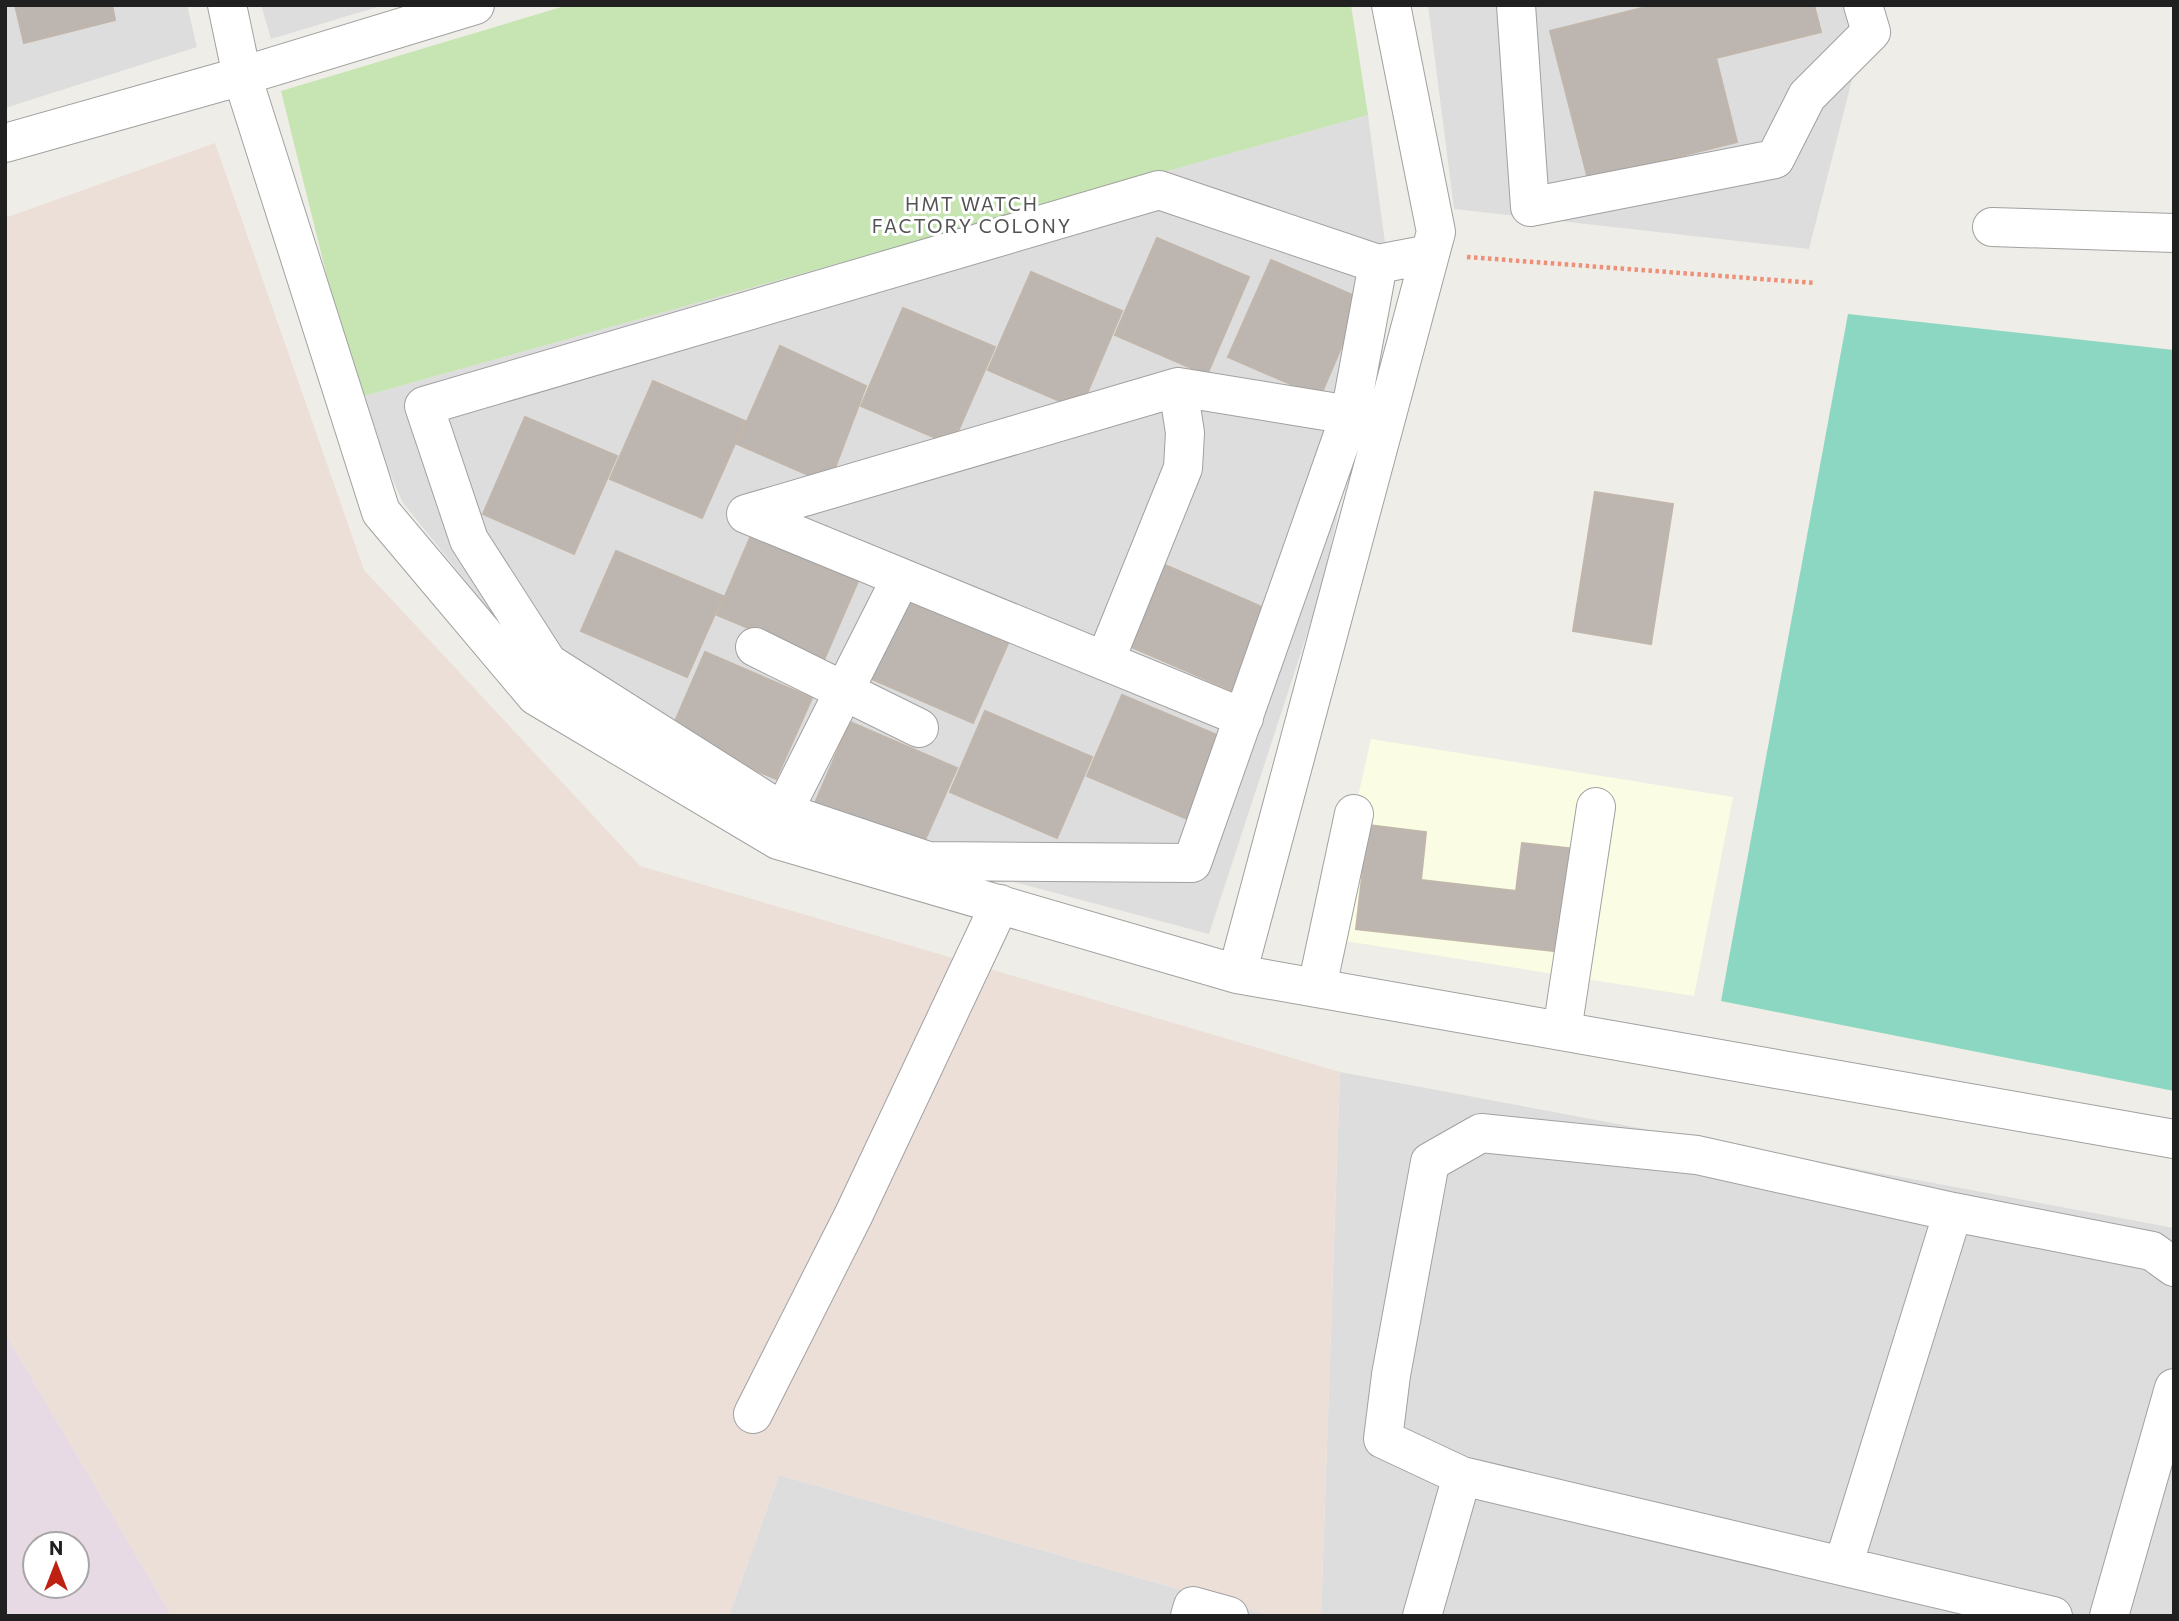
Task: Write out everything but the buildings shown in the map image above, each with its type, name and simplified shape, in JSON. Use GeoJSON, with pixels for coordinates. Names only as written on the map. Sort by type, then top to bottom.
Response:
{"type":"FeatureCollection","features":[{"type":"Feature","properties":{"kind":"street"},"geometry":{"type":"LineString","coordinates":[[227,5],[242,76],[381,512],[536,696],[778,840],[1237,974],[2174,1139]]}},
{"type":"Feature","properties":{"kind":"street"},"geometry":{"type":"LineString","coordinates":[[5,143],[242,76],[475,5]]}},
{"type":"Feature","properties":{"kind":"street"},"geometry":{"type":"LineString","coordinates":[[1516,5],[1530,206],[1775,159],[1807,96],[1871,32],[1863,5]]}},
{"type":"Feature","properties":{"kind":"street"},"geometry":{"type":"LineString","coordinates":[[1237,974],[1436,232],[1398,7]]}},
{"type":"Feature","properties":{"kind":"street"},"geometry":{"type":"LineString","coordinates":[[1378,264],[1350,415],[1192,863],[928,861],[783,812],[548,663],[469,540],[425,406],[1159,190],[1378,264],[1430,254]]}},
{"type":"Feature","properties":{"kind":"street"},"geometry":{"type":"LineString","coordinates":[[1992,227],[2174,233]]}},
{"type":"Feature","properties":{"kind":"street"},"geometry":{"type":"LineString","coordinates":[[1244,718],[746,514],[1178,387],[1350,415]]}},
{"type":"Feature","properties":{"kind":"street"},"geometry":{"type":"LineString","coordinates":[[1105,661],[1182,468],[1185,433],[1178,387]]}},
{"type":"Feature","properties":{"kind":"street"},"geometry":{"type":"LineString","coordinates":[[783,812],[901,578]]}},
{"type":"Feature","properties":{"kind":"street"},"geometry":{"type":"LineString","coordinates":[[755,648],[919,728]]}},
{"type":"Feature","properties":{"kind":"street"},"geometry":{"type":"LineString","coordinates":[[1562,1031],[1595,807]]}},
{"type":"Feature","properties":{"kind":"street"},"geometry":{"type":"LineString","coordinates":[[1317,987],[1354,814]]}},
{"type":"Feature","properties":{"kind":"street"},"geometry":{"type":"LineString","coordinates":[[753,1414],[854,1214],[1000,904]]}},
{"type":"Feature","properties":{"kind":"street"},"geometry":{"type":"LineString","coordinates":[[2053,1616],[1990,1609],[1843,1566],[1462,1476],[1383,1439],[1391,1375],[1430,1162],[1481,1133],[1697,1155],[1953,1212],[2152,1251],[2174,1267]]}},
{"type":"Feature","properties":{"kind":"street"},"geometry":{"type":"LineString","coordinates":[[1843,1566],[1953,1212]]}},
{"type":"Feature","properties":{"kind":"street"},"geometry":{"type":"LineString","coordinates":[[2109,1616],[2174,1388]]}},
{"type":"Feature","properties":{"kind":"street"},"geometry":{"type":"LineString","coordinates":[[1422,1616],[1462,1476]]}},
{"type":"Feature","properties":{"kind":"street"},"geometry":{"type":"LineString","coordinates":[[1190,1616],[1193,1606],[1230,1616]]}},
{"type":"Feature","properties":{"kind":"path"},"geometry":{"type":"LineString","coordinates":[[1430,254],[1815,283]]}},
{"type":"Feature","properties":{"kind":"shaded area"},"geometry":{"type":"Polygon","coordinates":[[[5,5],[187,5],[197,47],[5,108],[5,5]]]}},
{"type":"Feature","properties":{"kind":"shaded area"},"geometry":{"type":"Polygon","coordinates":[[[261,5],[384,5],[271,39],[261,5]]]}},
{"type":"Feature","properties":{"kind":"shaded area"},"geometry":{"type":"Polygon","coordinates":[[[1428,5],[1871,5],[1809,249],[1454,209],[1428,5]]]}},
{"type":"Feature","properties":{"kind":"shaded area"},"geometry":{"type":"Polygon","coordinates":[[[1368,115],[1389,273],[1322,588],[1209,934],[781,820],[548,683],[403,503],[357,398],[1368,115]]]}},
{"type":"Feature","properties":{"kind":"shaded area"},"geometry":{"type":"Polygon","coordinates":[[[215,143],[364,570],[640,866],[1340,1072],[1321,1616],[1273,1616],[779,1475],[729,1616],[172,1616],[5,1333],[5,218],[215,143]]]}},
{"type":"Feature","properties":{"kind":"shaded area"},"geometry":{"type":"Polygon","coordinates":[[[1371,739],[1733,797],[1694,996],[1326,938],[1371,739]]]}},
{"type":"Feature","properties":{"kind":"shaded area"},"geometry":{"type":"Polygon","coordinates":[[[1340,1072],[2174,1228],[2174,1616],[1321,1616],[1340,1072]]]}},
{"type":"Feature","properties":{"kind":"shaded area"},"geometry":{"type":"Polygon","coordinates":[[[5,1333],[172,1616],[5,1616],[5,1333]]]}},
{"type":"Feature","properties":{"kind":"shaded area"},"geometry":{"type":"Polygon","coordinates":[[[779,1475],[1273,1616],[729,1616],[779,1475]]]}},
{"type":"Feature","properties":{"kind":"green space"},"geometry":{"type":"Polygon","coordinates":[[[568,5],[1351,5],[1368,115],[357,398],[281,91],[568,5]]]}},
{"type":"Feature","properties":{"kind":"green space"},"geometry":{"type":"Polygon","coordinates":[[[1848,314],[2174,350],[2174,1091],[1721,1001],[1848,314]]]}},
{"type":"Feature","properties":{"kind":"district","name":"HMT WATCH FACTORY COLONY"},"geometry":{"type":"Point","coordinates":[972,214]}}]}
